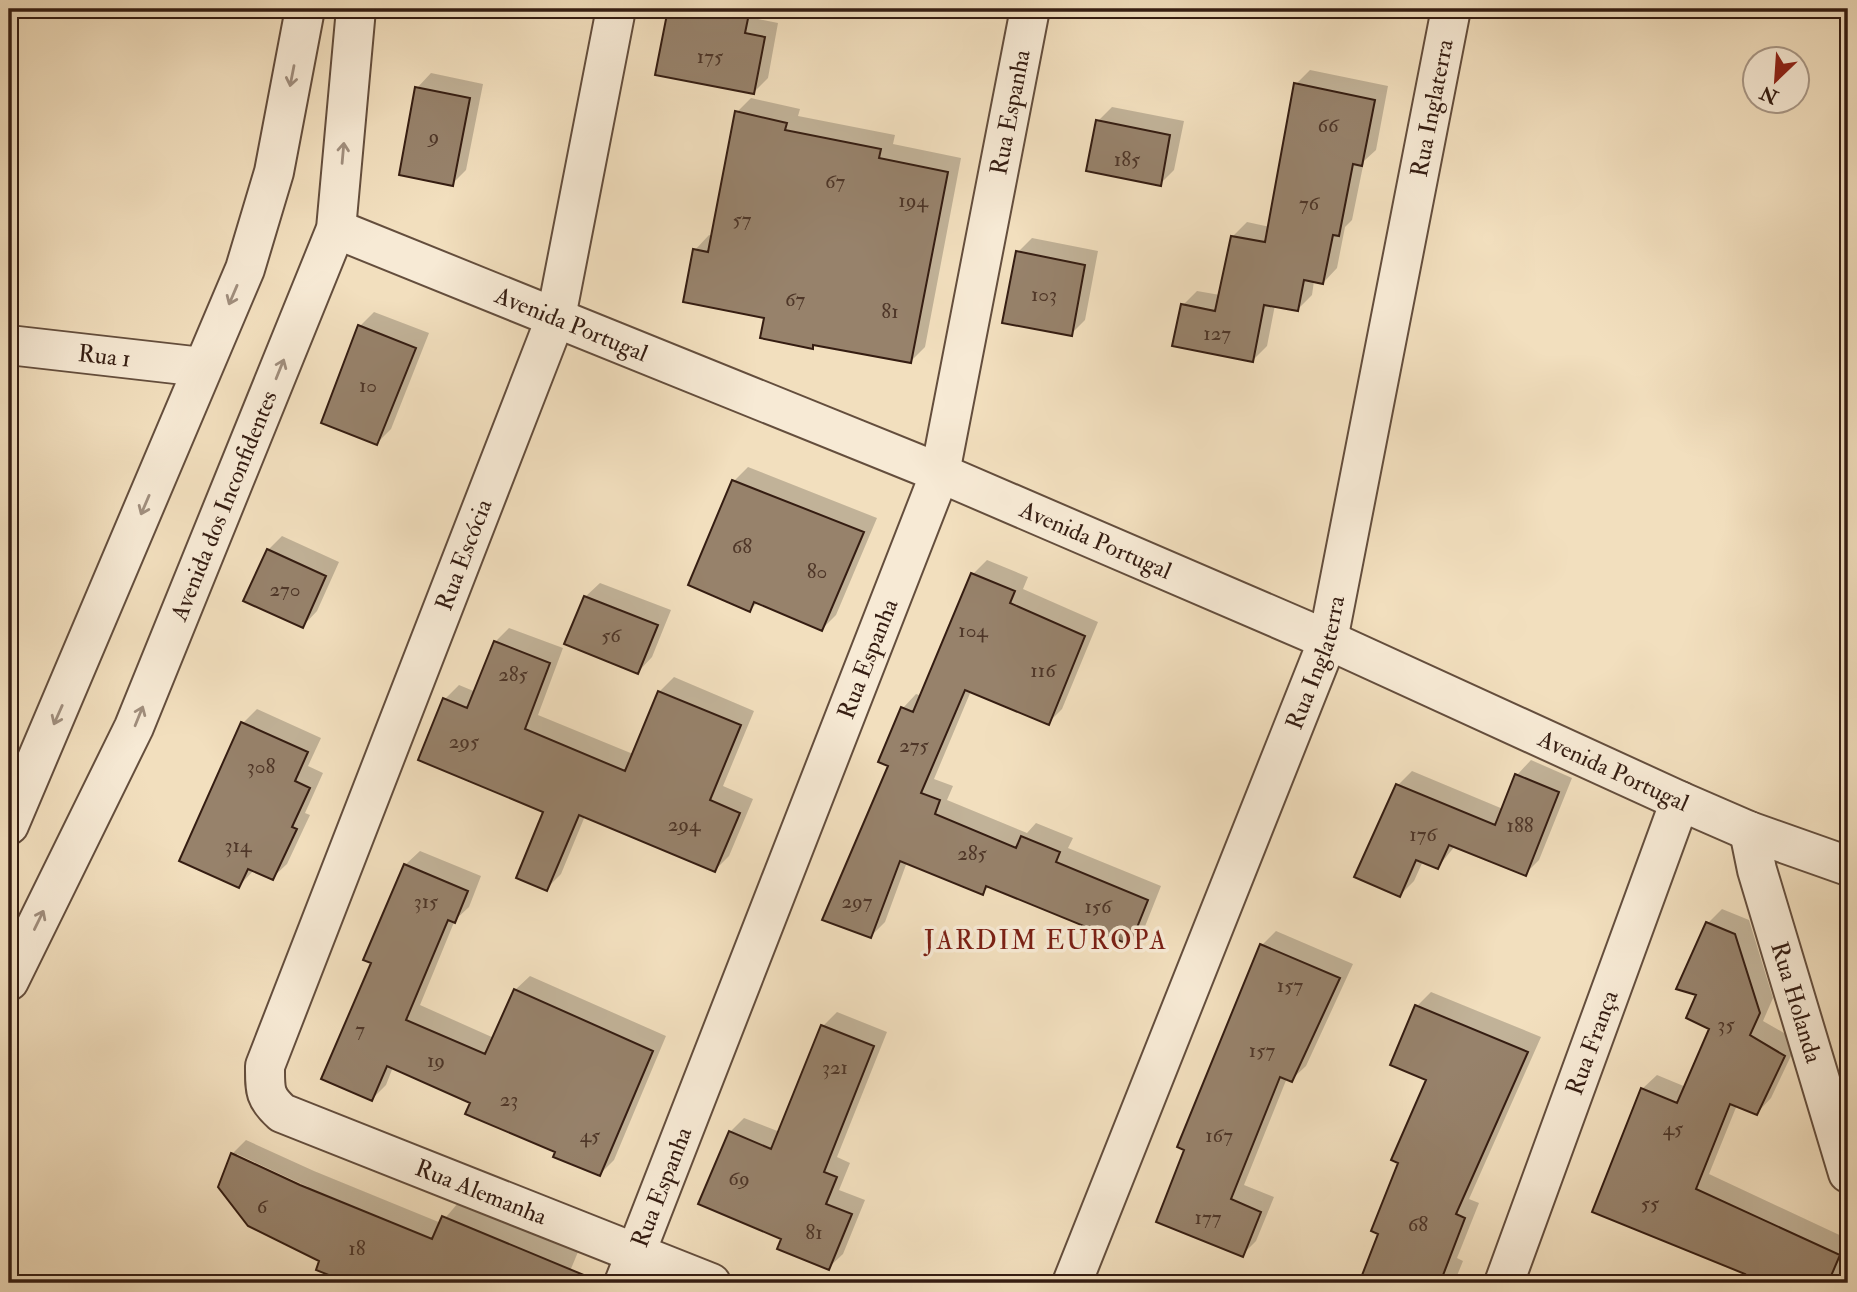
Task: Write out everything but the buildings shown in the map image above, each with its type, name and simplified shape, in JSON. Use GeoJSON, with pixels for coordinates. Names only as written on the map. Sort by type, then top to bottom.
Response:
{"type":"FeatureCollection","features":[{"type":"Feature","properties":{"kind":"street"},"geometry":{"type":"LineString","coordinates":[[9,825],[245,269],[274,172],[305,9]]}},
{"type":"Feature","properties":{"kind":"street","name":"Avenida dos Inconfidentes"},"geometry":{"type":"LineString","coordinates":[[9,981],[134,727],[336,229],[356,9]]}},
{"type":"Feature","properties":{"kind":"street","name":"Rua Escócia"},"geometry":{"type":"LineString","coordinates":[[265,1087],[265,1066],[556,317],[616,9]]}},
{"type":"Feature","properties":{"kind":"street","name":"Rua Espanha"},"geometry":{"type":"LineString","coordinates":[[630,1268],[940,473],[1030,9]]}},
{"type":"Feature","properties":{"kind":"street","name":"Rua Inglaterra"},"geometry":{"type":"LineString","coordinates":[[1072,1283],[1328,640],[1451,9]]}},
{"type":"Feature","properties":{"kind":"street","name":"Avenida Portugal"},"geometry":{"type":"LineString","coordinates":[[336,229],[940,473],[1328,640],[1749,831],[1848,866]]}},
{"type":"Feature","properties":{"kind":"street","name":"Rua 1"},"geometry":{"type":"LineString","coordinates":[[9,345],[202,367]]}},
{"type":"Feature","properties":{"kind":"street","name":"Rua França"},"geometry":{"type":"LineString","coordinates":[[1504,1283],[1680,801]]}},
{"type":"Feature","properties":{"kind":"street","name":"Rua Holanda"},"geometry":{"type":"LineString","coordinates":[[1749,831],[1761,883],[1848,1173]]}},
{"type":"Feature","properties":{"kind":"street","name":"Rua Alemanha"},"geometry":{"type":"LineString","coordinates":[[265,1087],[269,1102],[282,1113],[630,1268],[711,1283]]}},
{"type":"Feature","properties":{"kind":"district","name":"JARDIM EUROPA"},"geometry":{"type":"Point","coordinates":[1046,941]}}]}
